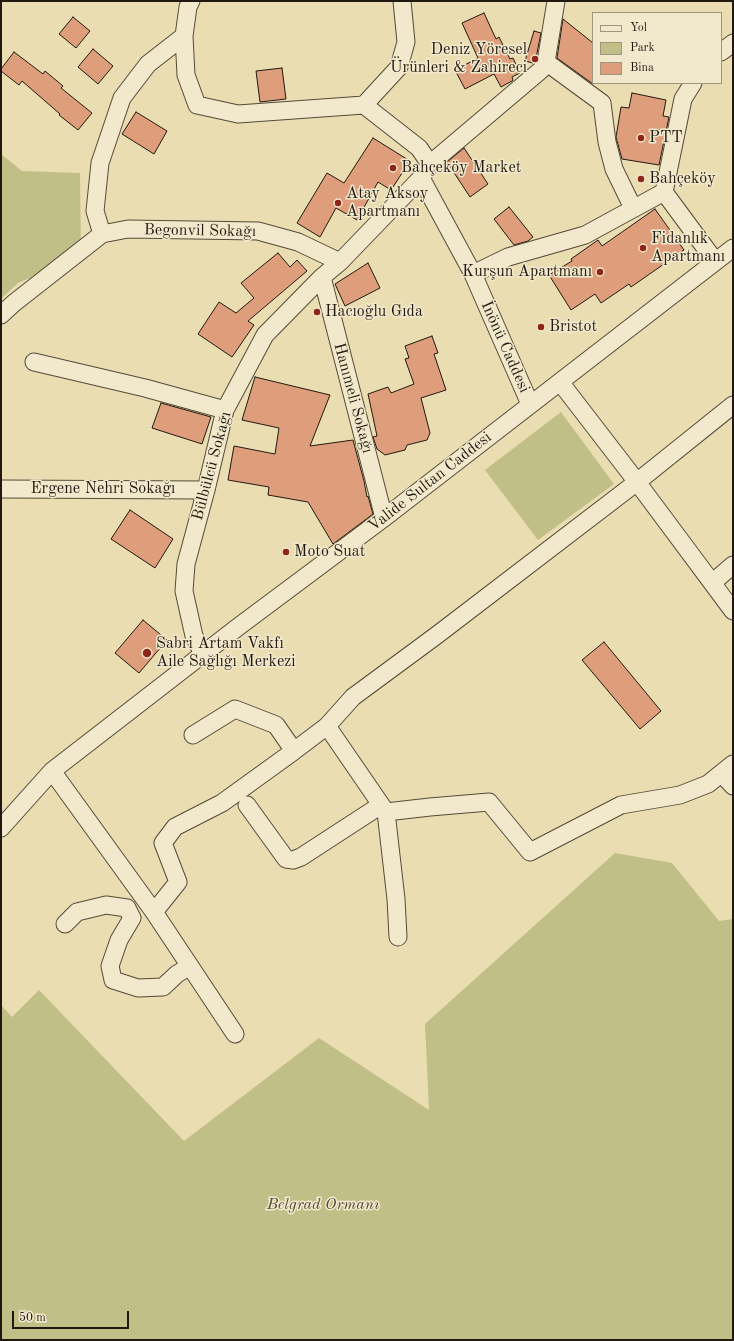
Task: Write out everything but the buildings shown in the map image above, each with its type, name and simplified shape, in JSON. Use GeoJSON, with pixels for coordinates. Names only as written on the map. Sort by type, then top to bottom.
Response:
{"type":"FeatureCollection","features":[{"type":"Feature","properties":{"kind":"street"},"geometry":{"type":"LineString","coordinates":[[191,1],[188,7],[184,36],[186,75],[197,105],[238,114],[364,105],[399,67],[406,42],[406,2]]}},
{"type":"Feature","properties":{"kind":"street"},"geometry":{"type":"LineString","coordinates":[[426,171],[541,70],[546,62],[556,1]]}},
{"type":"Feature","properties":{"kind":"street"},"geometry":{"type":"LineString","coordinates":[[1,315],[19,298],[102,234],[95,211],[100,163],[122,98],[148,64],[184,36]]}},
{"type":"Feature","properties":{"kind":"street"},"geometry":{"type":"LineString","coordinates":[[722,51],[733,43]]}},
{"type":"Feature","properties":{"kind":"street"},"geometry":{"type":"LineString","coordinates":[[546,62],[602,103],[607,142],[614,169],[633,208]]}},
{"type":"Feature","properties":{"kind":"street"},"geometry":{"type":"LineString","coordinates":[[692,84],[683,99],[664,192],[715,261]]}},
{"type":"Feature","properties":{"kind":"street","name":"İnönü Caddesi"},"geometry":{"type":"LineString","coordinates":[[364,105],[419,148],[426,171],[530,404]]}},
{"type":"Feature","properties":{"kind":"street","name":"Bülbülcü Sokağı"},"geometry":{"type":"LineString","coordinates":[[203,654],[194,636],[184,591],[186,564],[206,490],[225,410],[265,336],[322,277],[340,262],[426,171]]}},
{"type":"Feature","properties":{"kind":"street"},"geometry":{"type":"LineString","coordinates":[[473,274],[508,258],[585,235],[664,192]]}},
{"type":"Feature","properties":{"kind":"street","name":"Begonvil Sokağı"},"geometry":{"type":"LineString","coordinates":[[102,234],[128,229],[258,231],[298,242],[340,262]]}},
{"type":"Feature","properties":{"kind":"street","name":"Valide Sultan Caddesi"},"geometry":{"type":"LineString","coordinates":[[1,828],[52,771],[203,654],[384,518],[733,248]]}},
{"type":"Feature","properties":{"kind":"street","name":"Hanımeli Sokağı"},"geometry":{"type":"LineString","coordinates":[[322,277],[384,518]]}},
{"type":"Feature","properties":{"kind":"street"},"geometry":{"type":"LineString","coordinates":[[34,362],[145,388],[225,410]]}},
{"type":"Feature","properties":{"kind":"street"},"geometry":{"type":"LineString","coordinates":[[560,382],[733,611]]}},
{"type":"Feature","properties":{"kind":"street"},"geometry":{"type":"LineString","coordinates":[[154,912],[178,882],[163,843],[176,827],[222,803],[327,726],[353,697],[437,635],[637,482],[733,405]]}},
{"type":"Feature","properties":{"kind":"street","name":"Ergene Nehri Sokağı"},"geometry":{"type":"LineString","coordinates":[[1,488],[206,490]]}},
{"type":"Feature","properties":{"kind":"street"},"geometry":{"type":"LineString","coordinates":[[712,583],[733,565]]}},
{"type":"Feature","properties":{"kind":"street"},"geometry":{"type":"LineString","coordinates":[[192,735],[235,709],[276,725],[294,751]]}},
{"type":"Feature","properties":{"kind":"street"},"geometry":{"type":"LineString","coordinates":[[327,726],[384,808],[396,899],[398,937]]}},
{"type":"Feature","properties":{"kind":"street"},"geometry":{"type":"LineString","coordinates":[[52,771],[154,912],[235,1034]]}},
{"type":"Feature","properties":{"kind":"street"},"geometry":{"type":"LineString","coordinates":[[247,805],[286,859],[293,860],[301,857],[384,808],[430,807],[489,802],[530,852],[621,805],[680,795],[729,775]]}},
{"type":"Feature","properties":{"kind":"street"},"geometry":{"type":"LineString","coordinates":[[127,908],[141,894]]}},
{"type":"Feature","properties":{"kind":"street"},"geometry":{"type":"LineString","coordinates":[[65,924],[77,912],[106,905],[127,908]]}},
{"type":"Feature","properties":{"kind":"street"},"geometry":{"type":"LineString","coordinates":[[127,908],[132,918],[119,940],[110,966],[113,980],[138,988],[162,987],[177,974],[190,966]]}},
{"type":"Feature","properties":{"kind":"green space"},"geometry":{"type":"Polygon","coordinates":[[[1,154],[22,171],[80,173],[81,256],[18,283],[1,299],[1,154]]]}},
{"type":"Feature","properties":{"kind":"green space"},"geometry":{"type":"Polygon","coordinates":[[[561,412],[614,484],[538,540],[485,470],[561,412]]]}},
{"type":"Feature","properties":{"kind":"green space","name":"Belgrad Ormanı"},"geometry":{"type":"Polygon","coordinates":[[[615,853],[672,863],[719,921],[733,919],[733,1340],[1,1340],[1,1005],[12,1017],[39,990],[184,1141],[319,1038],[429,1110],[425,1024],[615,853]]]}},
{"type":"Feature","properties":{"kind":"place","name":"Deniz Yöresel Ürünleri & Zahireci"},"geometry":{"type":"Point","coordinates":[535,59]}},
{"type":"Feature","properties":{"kind":"place","name":"PTT"},"geometry":{"type":"Point","coordinates":[641,138]}},
{"type":"Feature","properties":{"kind":"place","name":"Bahçeköy Market"},"geometry":{"type":"Point","coordinates":[393,168]}},
{"type":"Feature","properties":{"kind":"place","name":"Bahçeköy"},"geometry":{"type":"Point","coordinates":[641,179]}},
{"type":"Feature","properties":{"kind":"place","name":"Atay Aksoy Apartmanı"},"geometry":{"type":"Point","coordinates":[338,203]}},
{"type":"Feature","properties":{"kind":"place","name":"Fidanlık Apartmanı"},"geometry":{"type":"Point","coordinates":[643,248]}},
{"type":"Feature","properties":{"kind":"place","name":"Kurşun Apartmanı"},"geometry":{"type":"Point","coordinates":[600,272]}},
{"type":"Feature","properties":{"kind":"place","name":"Hacıoğlu Gıda"},"geometry":{"type":"Point","coordinates":[317,312]}},
{"type":"Feature","properties":{"kind":"place","name":"Bristot"},"geometry":{"type":"Point","coordinates":[541,327]}},
{"type":"Feature","properties":{"kind":"place","name":"Moto Suat"},"geometry":{"type":"Point","coordinates":[286,552]}},
{"type":"Feature","properties":{"kind":"place","name":"Sabri Artam Vakfı Aile Sağlığı Merkezi"},"geometry":{"type":"Point","coordinates":[147,653]}}]}
